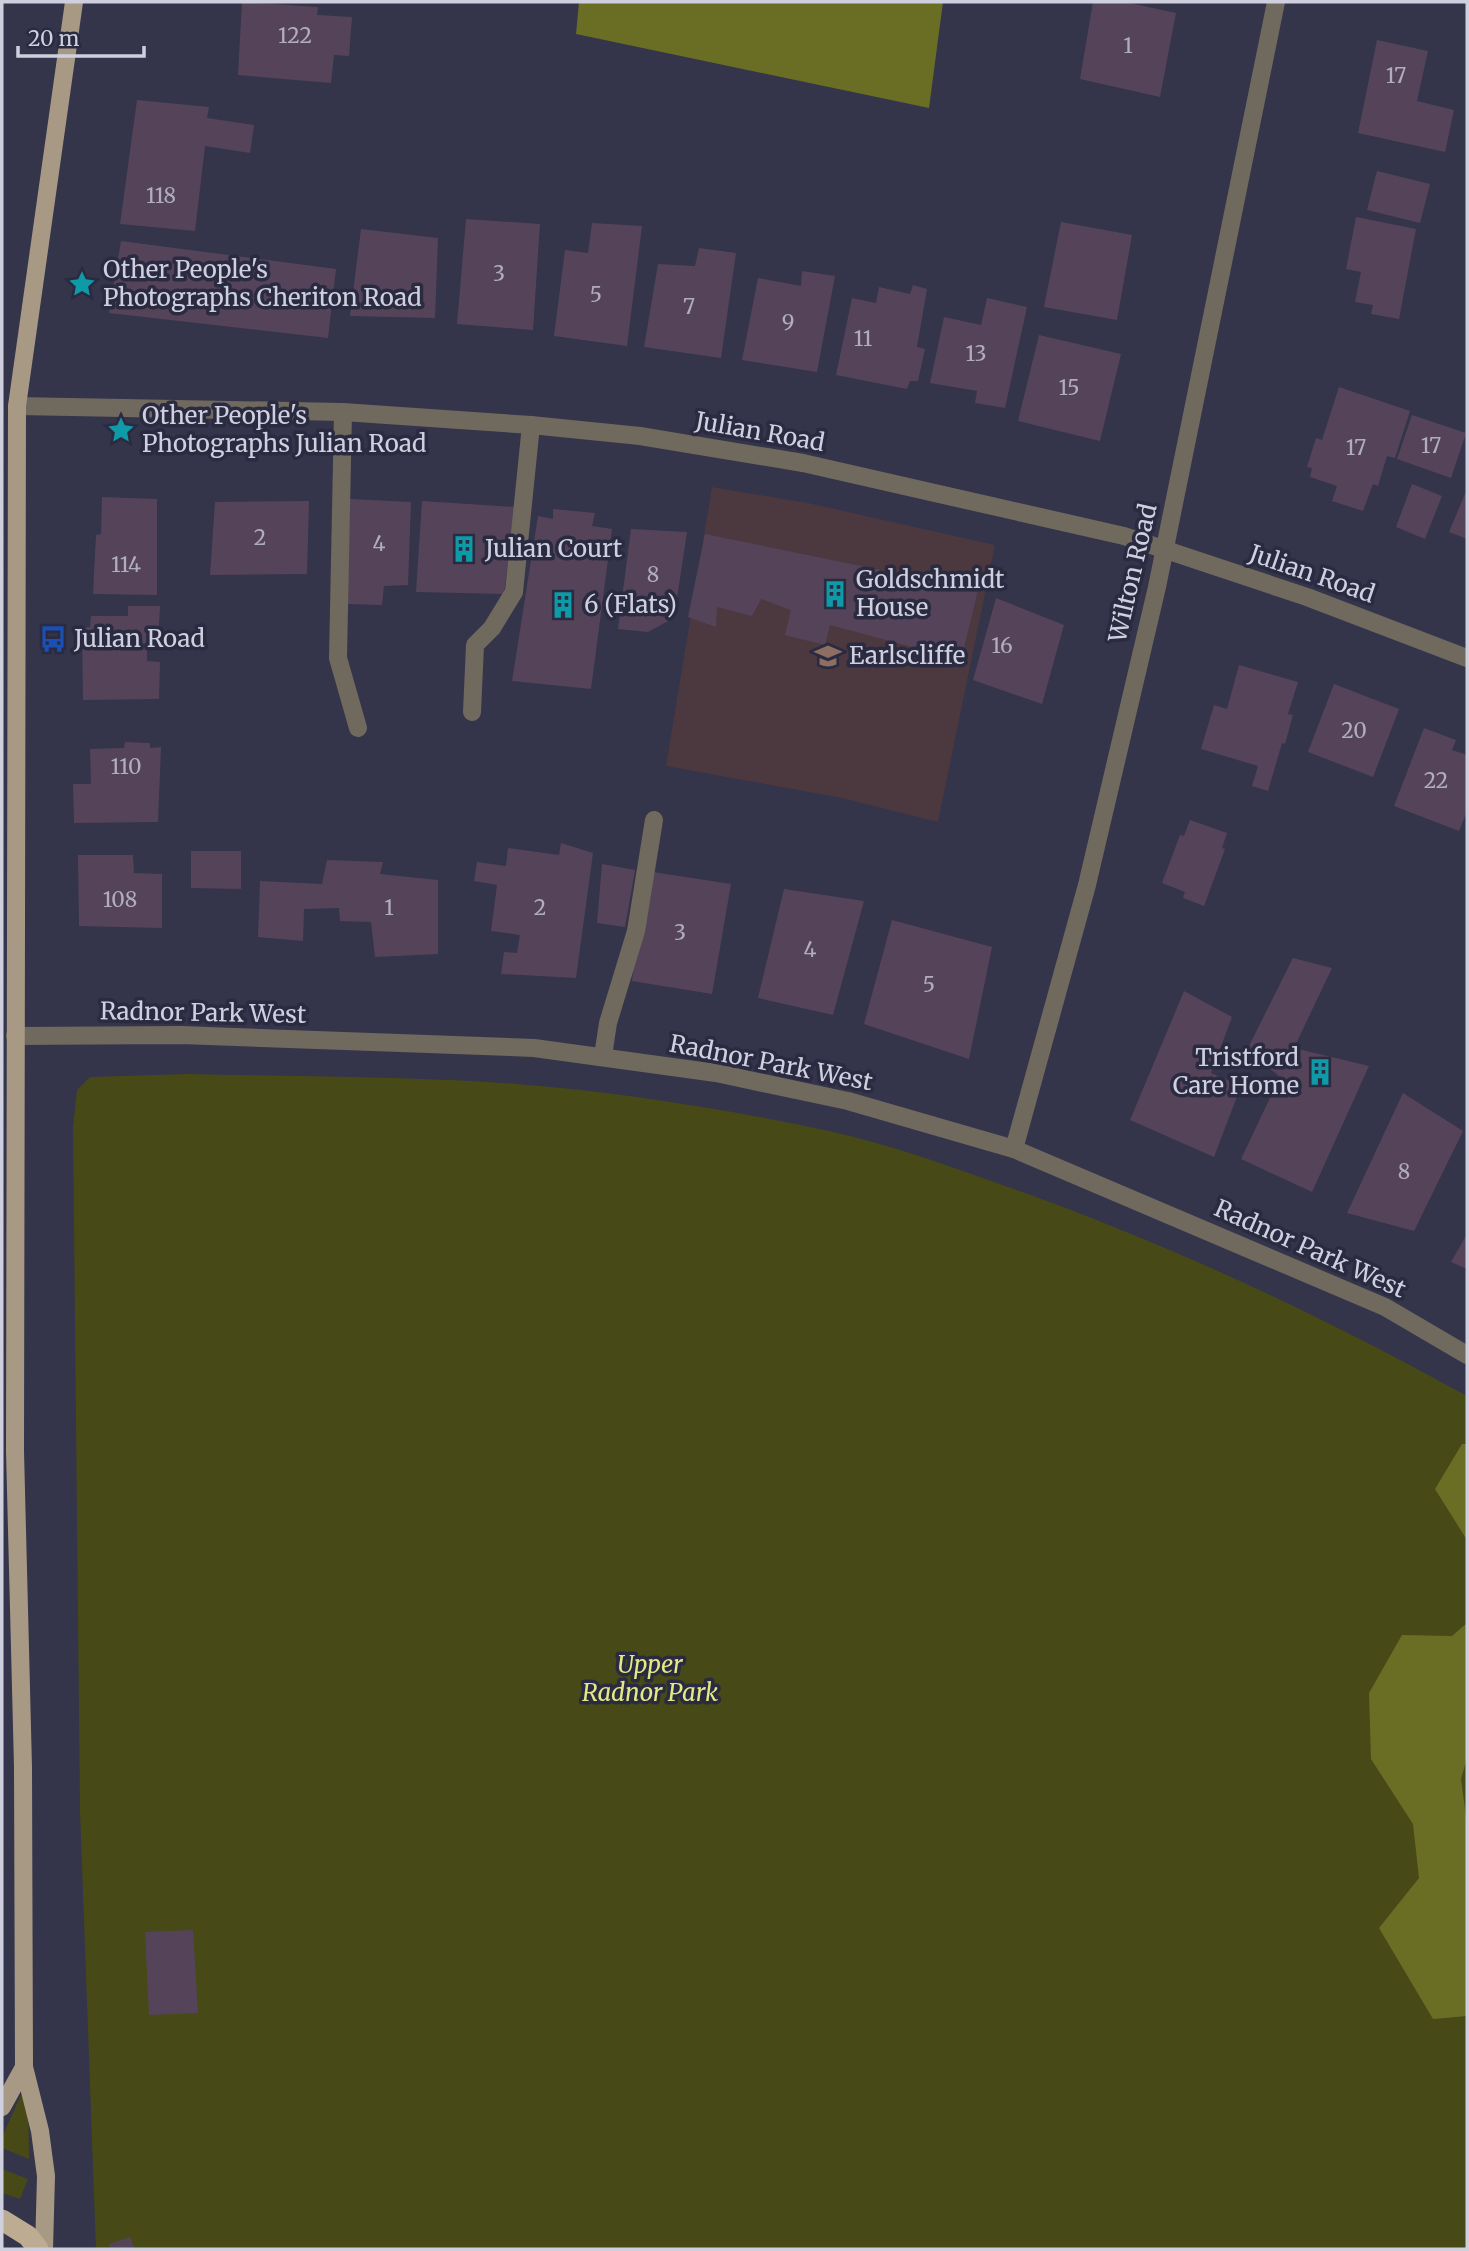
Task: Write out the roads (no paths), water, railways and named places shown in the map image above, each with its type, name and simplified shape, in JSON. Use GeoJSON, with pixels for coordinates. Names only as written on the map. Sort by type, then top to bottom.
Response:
{"type":"FeatureCollection","features":[{"type":"Feature","properties":{"kind":"highway"},"geometry":{"type":"LineString","coordinates":[[2,2220],[28,2236],[38,2249]]}},
{"type":"Feature","properties":{"kind":"main road"},"geometry":{"type":"LineString","coordinates":[[44,2249],[46,2176],[40,2130],[24,2067],[23,1767],[15,1451],[17,406],[74,2]]}},
{"type":"Feature","properties":{"kind":"main road"},"geometry":{"type":"LineString","coordinates":[[2,2106],[24,2067]]}},
{"type":"Feature","properties":{"kind":"street","name":"Wilton Road"},"geometry":{"type":"LineString","coordinates":[[1014,1149],[1087,886],[1164,550],[1276,2]]}},
{"type":"Feature","properties":{"kind":"street","name":"Julian Road"},"geometry":{"type":"LineString","coordinates":[[17,406],[344,412],[531,425],[640,436],[803,463],[1124,536],[1307,597],[1467,658]]}},
{"type":"Feature","properties":{"kind":"street"},"geometry":{"type":"LineString","coordinates":[[344,412],[338,658],[358,729]]}},
{"type":"Feature","properties":{"kind":"street"},"geometry":{"type":"LineString","coordinates":[[472,712],[475,645],[492,628],[514,592],[531,425]]}},
{"type":"Feature","properties":{"kind":"street"},"geometry":{"type":"LineString","coordinates":[[603,1056],[608,1023],[636,931],[654,820]]}},
{"type":"Feature","properties":{"kind":"street","name":"Radnor Park West"},"geometry":{"type":"LineString","coordinates":[[15,1037],[181,1035],[534,1048],[716,1073],[848,1101],[1014,1149],[1385,1307],[1467,1355]]}},
{"type":"Feature","properties":{"kind":"place","name":"Other People's Photographs Cheriton Road"},"geometry":{"type":"Point","coordinates":[82,284]}},
{"type":"Feature","properties":{"kind":"place","name":"Other People's Photographs Julian Road"},"geometry":{"type":"Point","coordinates":[121,430]}},
{"type":"Feature","properties":{"kind":"place","name":"Julian Court"},"geometry":{"type":"Point","coordinates":[464,549]}},
{"type":"Feature","properties":{"kind":"place","name":"Goldschmidt House"},"geometry":{"type":"Point","coordinates":[835,594]}},
{"type":"Feature","properties":{"kind":"place","name":"6 (Flats)"},"geometry":{"type":"Point","coordinates":[563,605]}},
{"type":"Feature","properties":{"kind":"place","name":"Julian Road"},"geometry":{"type":"Point","coordinates":[53,639]}},
{"type":"Feature","properties":{"kind":"place","name":"Earlscliffe"},"geometry":{"type":"Point","coordinates":[828,656]}},
{"type":"Feature","properties":{"kind":"place","name":"Tristford Care Home"},"geometry":{"type":"Point","coordinates":[1320,1072]}},
{"type":"Feature","properties":{"kind":"park label","name":"Upper Radnor Park"},"geometry":{"type":"Point","coordinates":[650,1679]}}]}
